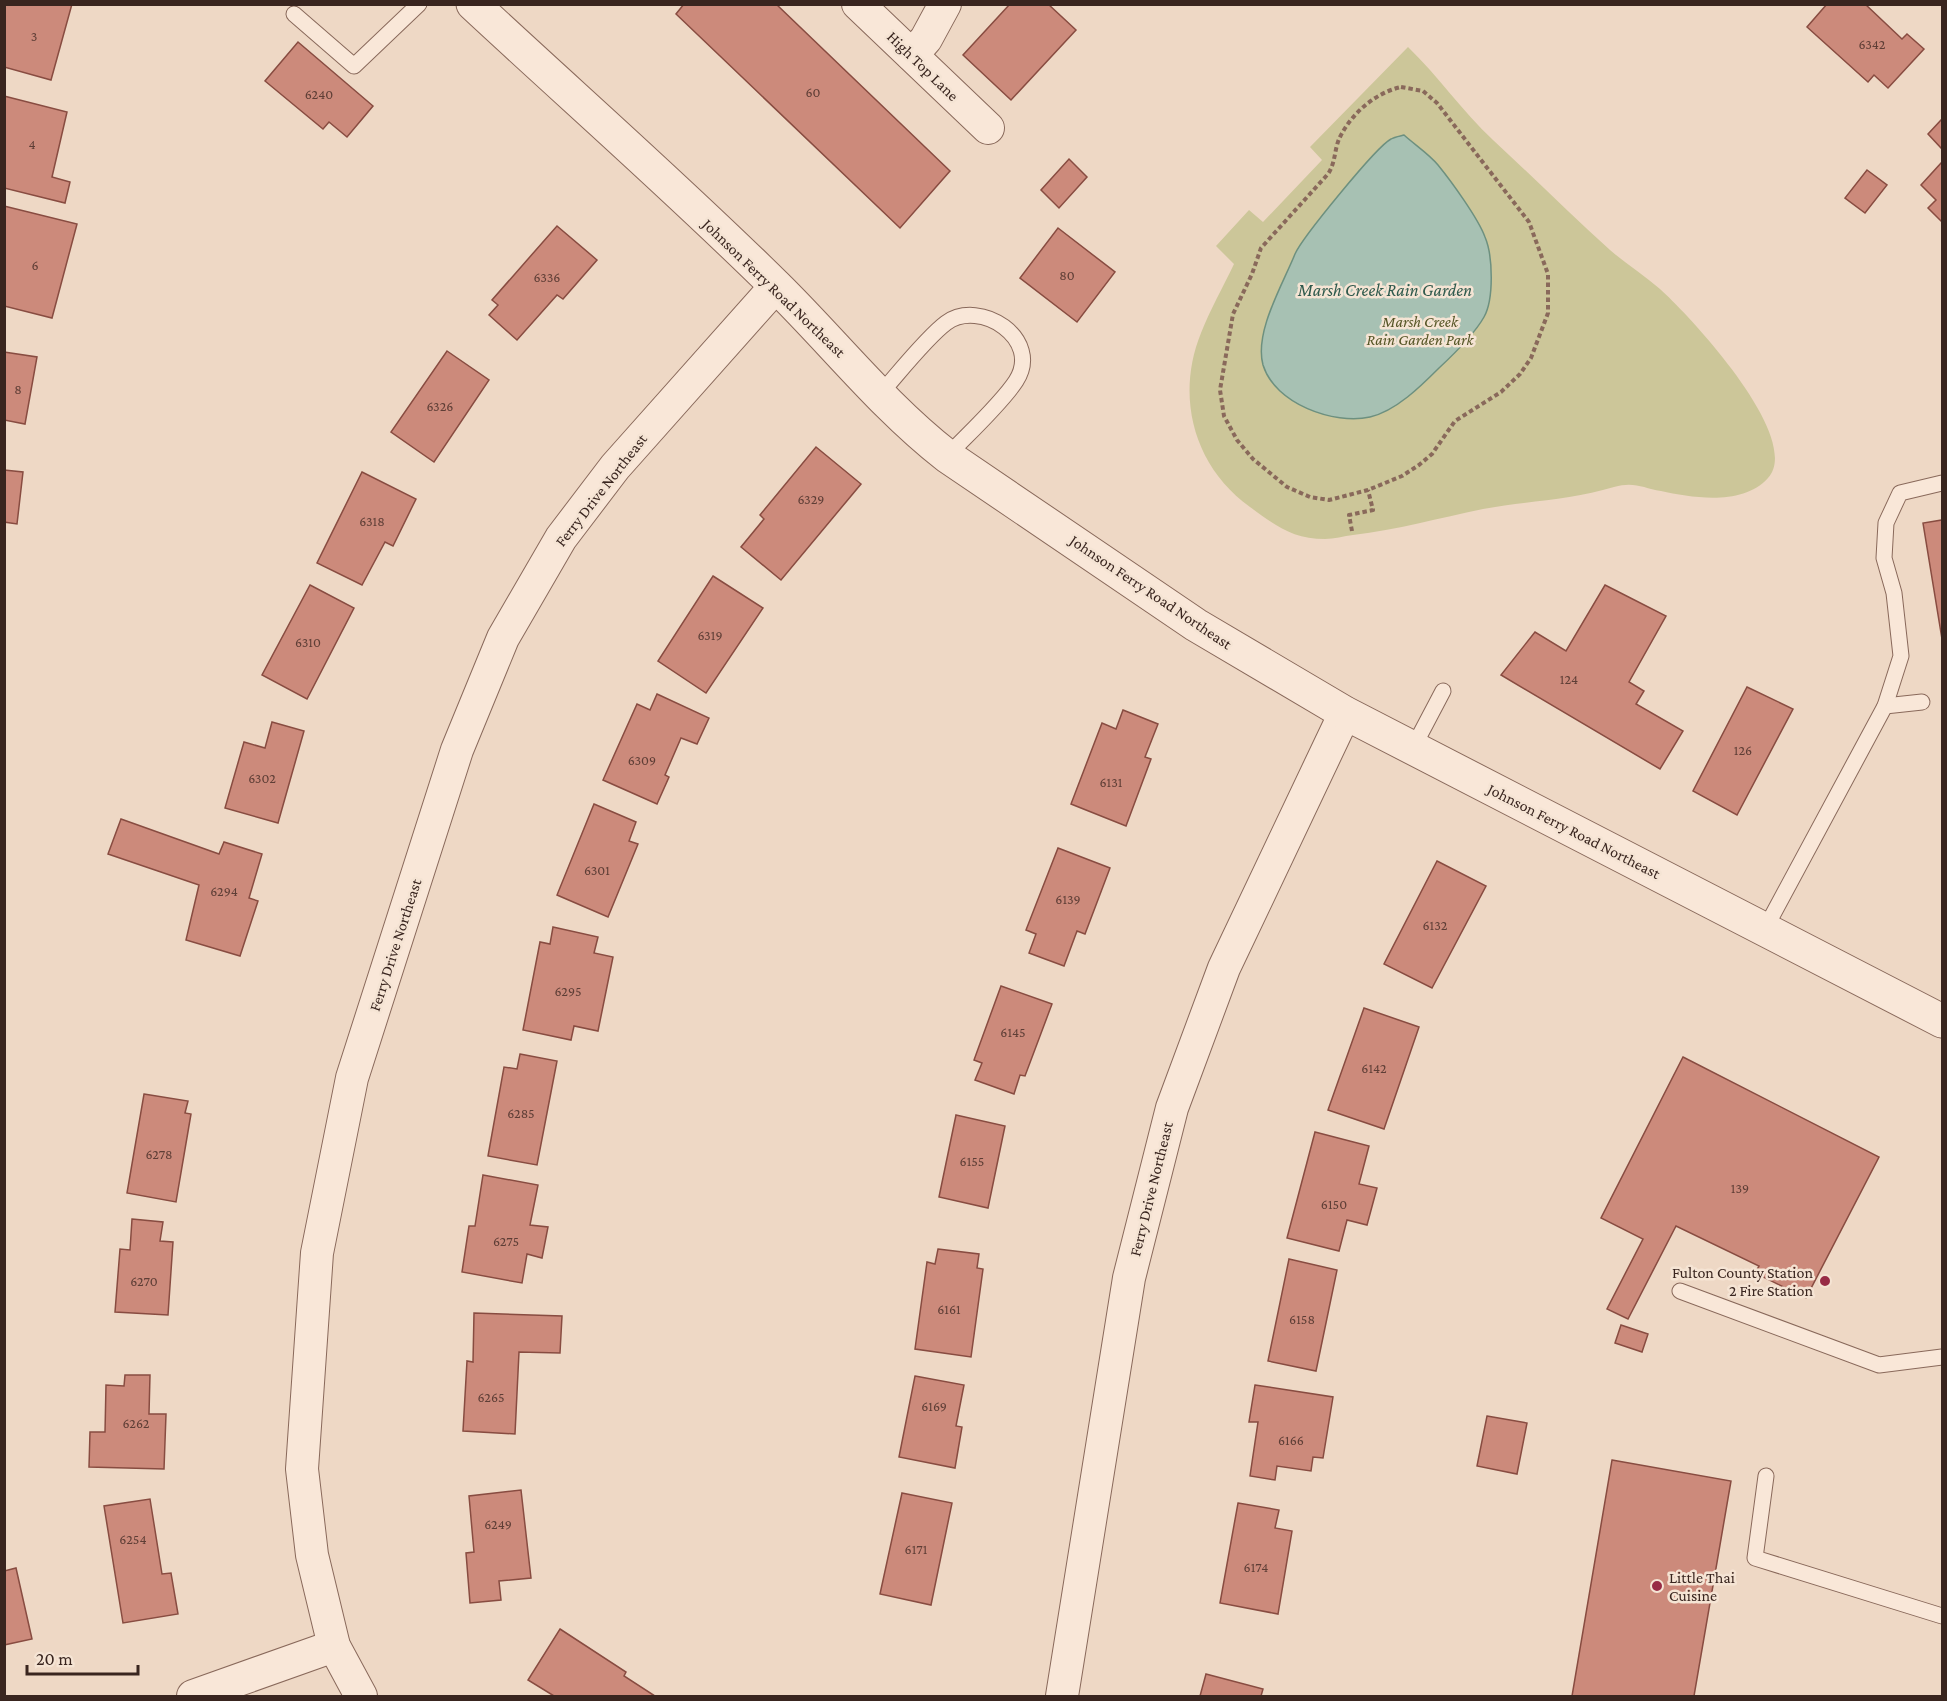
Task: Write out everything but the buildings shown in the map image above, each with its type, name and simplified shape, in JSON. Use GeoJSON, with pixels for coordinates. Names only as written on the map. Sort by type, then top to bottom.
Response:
{"type":"FeatureCollection","features":[{"type":"Feature","properties":{"kind":"street","name":"Johnson Ferry Road Northeast"},"geometry":{"type":"LineString","coordinates":[[472,4],[776,286],[880,394],[927,440],[947,456],[1196,625],[1345,713],[1942,1021]]}},
{"type":"Feature","properties":{"kind":"street","name":"High Top Lane"},"geometry":{"type":"LineString","coordinates":[[858,4],[988,128]]}},
{"type":"Feature","properties":{"kind":"street"},"geometry":{"type":"LineString","coordinates":[[912,55],[926,39],[945,4]]}},
{"type":"Feature","properties":{"kind":"street","name":"Ferry Drive Northeast"},"geometry":{"type":"LineString","coordinates":[[361,1696],[334,1646],[312,1555],[302,1469],[317,1253],[352,1078],[457,750],[503,638],[561,538],[615,467],[776,286]]}},
{"type":"Feature","properties":{"kind":"street","name":"Ferry Drive Northeast"},"geometry":{"type":"LineString","coordinates":[[1062,1696],[1129,1278],[1172,1108],[1224,968],[1345,713]]}},
{"type":"Feature","properties":{"kind":"street"},"geometry":{"type":"LineString","coordinates":[[194,1696],[334,1646]]}},
{"type":"Feature","properties":{"kind":"lane"},"geometry":{"type":"LineString","coordinates":[[294,14],[354,66],[418,4]]}},
{"type":"Feature","properties":{"kind":"lane"},"geometry":{"type":"LineString","coordinates":[[880,394],[947,322],[964,318],[988,318],[1009,328],[1019,345],[1022,362],[1016,381],[947,456]]}},
{"type":"Feature","properties":{"kind":"lane"},"geometry":{"type":"LineString","coordinates":[[1765,929],[1885,706],[1901,656],[1894,593],[1884,558],[1886,524],[1900,493],[1942,483]]}},
{"type":"Feature","properties":{"kind":"lane"},"geometry":{"type":"LineString","coordinates":[[1413,748],[1443,691]]}},
{"type":"Feature","properties":{"kind":"lane"},"geometry":{"type":"LineString","coordinates":[[1885,706],[1922,702]]}},
{"type":"Feature","properties":{"kind":"lane"},"geometry":{"type":"LineString","coordinates":[[1680,1290],[1879,1365],[1942,1357]]}},
{"type":"Feature","properties":{"kind":"lane"},"geometry":{"type":"LineString","coordinates":[[1766,1476],[1755,1558],[1942,1616]]}},
{"type":"Feature","properties":{"kind":"path"},"geometry":{"type":"LineString","coordinates":[[1401,87],[1423,91],[1437,103],[1530,222],[1548,274],[1549,304],[1541,338],[1520,374],[1501,392],[1455,421],[1432,454],[1419,465],[1402,476],[1368,490],[1329,500],[1310,497],[1287,487],[1268,473],[1237,440],[1224,416],[1220,390],[1233,314],[1252,274],[1261,248],[1334,166],[1339,139],[1347,125],[1372,99],[1386,91],[1401,87]]}},
{"type":"Feature","properties":{"kind":"path"},"geometry":{"type":"LineString","coordinates":[[1352,531],[1349,515],[1373,510],[1368,490]]}},
{"type":"Feature","properties":{"kind":"green space","name":"Marsh Creek Rain Garden Park"},"geometry":{"type":"Polygon","coordinates":[[[1408,47],[1493,140],[1610,250],[1675,303],[1717,350],[1758,408],[1771,435],[1775,460],[1768,478],[1758,487],[1745,493],[1717,498],[1688,496],[1633,485],[1621,485],[1582,495],[1483,509],[1386,530],[1325,539],[1303,537],[1284,530],[1250,507],[1231,491],[1215,472],[1203,451],[1195,429],[1190,406],[1190,382],[1193,357],[1201,333],[1234,264],[1216,246],[1249,210],[1263,222],[1322,160],[1310,147],[1408,47]]]}},
{"type":"Feature","properties":{"kind":"water","name":"Marsh Creek Rain Garden"},"geometry":{"type":"Polygon","coordinates":[[[1404,135],[1438,165],[1482,229],[1490,255],[1490,300],[1484,317],[1463,344],[1399,404],[1380,414],[1356,419],[1323,414],[1293,401],[1270,379],[1263,365],[1261,352],[1266,323],[1295,254],[1311,230],[1383,146],[1392,138],[1404,135]]]}},
{"type":"Feature","properties":{"kind":"place","name":"Fulton County Station 2 Fire Station"},"geometry":{"type":"Point","coordinates":[1825,1281]}},
{"type":"Feature","properties":{"kind":"place","name":"Little Thai Cuisine"},"geometry":{"type":"Point","coordinates":[1657,1586]}}]}
